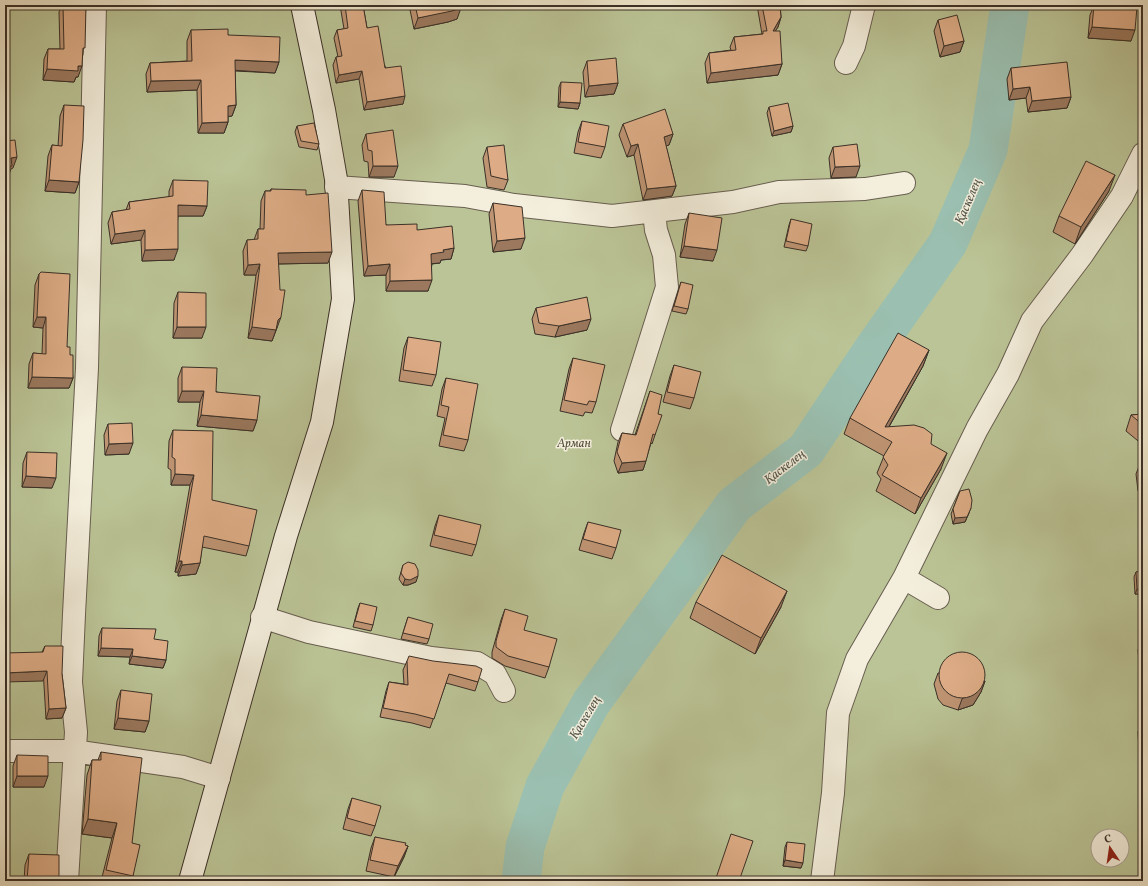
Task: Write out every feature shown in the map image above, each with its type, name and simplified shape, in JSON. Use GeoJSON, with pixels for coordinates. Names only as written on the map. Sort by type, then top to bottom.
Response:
{"type":"FeatureCollection","features":[{"type":"Feature","properties":{"kind":"street"},"geometry":{"type":"LineString","coordinates":[[67,881],[73,751],[76,732],[71,682],[87,368],[95,5]]}},
{"type":"Feature","properties":{"kind":"street"},"geometry":{"type":"LineString","coordinates":[[190,881],[262,618],[322,422],[342,307],[343,299],[336,187],[324,110],[302,5]]}},
{"type":"Feature","properties":{"kind":"street"},"geometry":{"type":"LineString","coordinates":[[846,63],[854,46],[864,5]]}},
{"type":"Feature","properties":{"kind":"street"},"geometry":{"type":"LineString","coordinates":[[822,881],[833,793],[838,713],[857,659],[904,578],[977,429],[1008,374],[1032,321],[1082,256],[1122,196],[1143,154]]}},
{"type":"Feature","properties":{"kind":"street"},"geometry":{"type":"LineString","coordinates":[[336,187],[465,196],[514,205],[612,216],[733,202],[779,192],[865,189],[904,183]]}},
{"type":"Feature","properties":{"kind":"street"},"geometry":{"type":"LineString","coordinates":[[622,430],[667,287],[664,255],[656,230],[654,212]]}},
{"type":"Feature","properties":{"kind":"street"},"geometry":{"type":"LineString","coordinates":[[904,578],[938,598]]}},
{"type":"Feature","properties":{"kind":"street"},"geometry":{"type":"LineString","coordinates":[[262,618],[309,632],[431,658],[478,663],[495,674],[504,691]]}},
{"type":"Feature","properties":{"kind":"street"},"geometry":{"type":"LineString","coordinates":[[5,751],[73,751],[183,767],[219,778]]}},
{"type":"Feature","properties":{"kind":"green space","name":"Арман"},"geometry":{"type":"Polygon","coordinates":[[[5,5],[1143,5],[1143,881],[5,881],[5,5]]]}},
{"type":"Feature","properties":{"kind":"building"},"geometry":{"type":"Polygon","coordinates":[[[63,5],[86,5],[85,48],[83,48],[82,66],[78,66],[78,71],[47,69],[48,49],[64,49],[63,5]]]}},
{"type":"Feature","properties":{"kind":"building"},"geometry":{"type":"Polygon","coordinates":[[[345,5],[363,5],[367,28],[378,26],[385,68],[401,66],[405,96],[367,102],[362,71],[339,75],[336,57],[342,56],[337,30],[348,28],[345,5]]]}},
{"type":"Feature","properties":{"kind":"building"},"geometry":{"type":"Polygon","coordinates":[[[415,5],[461,5],[461,8],[418,18],[415,5]]]}},
{"type":"Feature","properties":{"kind":"building"},"geometry":{"type":"Polygon","coordinates":[[[762,5],[780,5],[781,17],[773,31],[780,31],[782,64],[711,73],[709,53],[736,50],[734,37],[763,34],[763,31],[767,31],[762,5]]]}},
{"type":"Feature","properties":{"kind":"building"},"geometry":{"type":"Polygon","coordinates":[[[1094,5],[1137,7],[1135,30],[1092,27],[1094,5]]]}},
{"type":"Feature","properties":{"kind":"building"},"geometry":{"type":"Polygon","coordinates":[[[957,15],[964,41],[944,46],[938,20],[957,15]]]}},
{"type":"Feature","properties":{"kind":"building"},"geometry":{"type":"Polygon","coordinates":[[[228,29],[228,35],[280,37],[279,62],[235,60],[236,105],[228,106],[228,122],[202,123],[201,80],[151,81],[150,63],[192,61],[191,30],[228,29]]]}},
{"type":"Feature","properties":{"kind":"building"},"geometry":{"type":"Polygon","coordinates":[[[616,58],[618,83],[589,86],[587,61],[616,58]]]}},
{"type":"Feature","properties":{"kind":"building"},"geometry":{"type":"Polygon","coordinates":[[[1067,62],[1071,97],[1032,101],[1030,87],[1013,89],[1011,68],[1067,62]]]}},
{"type":"Feature","properties":{"kind":"building"},"geometry":{"type":"Polygon","coordinates":[[[561,82],[582,83],[580,103],[560,102],[561,82]]]}},
{"type":"Feature","properties":{"kind":"building"},"geometry":{"type":"Polygon","coordinates":[[[788,103],[793,126],[774,131],[769,107],[788,103]]]}},
{"type":"Feature","properties":{"kind":"building"},"geometry":{"type":"Polygon","coordinates":[[[64,105],[84,106],[83,140],[79,182],[49,180],[52,145],[62,146],[64,105]]]}},
{"type":"Feature","properties":{"kind":"building"},"geometry":{"type":"Polygon","coordinates":[[[665,109],[673,134],[664,137],[676,186],[647,189],[638,144],[631,146],[623,124],[665,109]]]}},
{"type":"Feature","properties":{"kind":"building"},"geometry":{"type":"Polygon","coordinates":[[[582,121],[609,126],[605,147],[578,142],[582,121]]]}},
{"type":"Feature","properties":{"kind":"building"},"geometry":{"type":"Polygon","coordinates":[[[314,123],[319,144],[301,141],[297,126],[314,123]]]}},
{"type":"Feature","properties":{"kind":"building"},"geometry":{"type":"Polygon","coordinates":[[[393,130],[398,166],[373,166],[372,151],[368,150],[366,134],[393,130]]]}},
{"type":"Feature","properties":{"kind":"building"},"geometry":{"type":"Polygon","coordinates":[[[15,140],[17,157],[11,158],[12,166],[5,167],[5,141],[15,140]]]}},
{"type":"Feature","properties":{"kind":"building"},"geometry":{"type":"Polygon","coordinates":[[[857,144],[860,166],[835,167],[833,147],[857,144]]]}},
{"type":"Feature","properties":{"kind":"building"},"geometry":{"type":"Polygon","coordinates":[[[504,145],[508,180],[491,176],[487,147],[504,145]]]}},
{"type":"Feature","properties":{"kind":"building"},"geometry":{"type":"Polygon","coordinates":[[[1086,161],[1115,175],[1081,227],[1059,216],[1086,161]]]}},
{"type":"Feature","properties":{"kind":"building"},"geometry":{"type":"Polygon","coordinates":[[[173,180],[208,181],[207,206],[178,205],[178,249],[145,250],[145,230],[115,234],[112,212],[130,209],[129,202],[173,196],[173,180]]]}},
{"type":"Feature","properties":{"kind":"building"},"geometry":{"type":"Polygon","coordinates":[[[271,189],[306,190],[306,195],[328,193],[332,252],[278,253],[280,290],[285,290],[281,317],[278,320],[276,330],[252,327],[260,264],[248,265],[247,240],[258,239],[258,229],[264,229],[265,191],[271,191],[271,189]]]}},
{"type":"Feature","properties":{"kind":"building"},"geometry":{"type":"Polygon","coordinates":[[[362,190],[384,192],[386,225],[417,224],[417,230],[452,226],[454,248],[443,250],[444,252],[431,254],[432,280],[390,281],[390,264],[368,266],[362,190]]]}},
{"type":"Feature","properties":{"kind":"building"},"geometry":{"type":"Polygon","coordinates":[[[493,203],[522,207],[525,238],[497,241],[493,203]]]}},
{"type":"Feature","properties":{"kind":"building"},"geometry":{"type":"Polygon","coordinates":[[[689,213],[722,218],[717,250],[684,246],[689,213]]]}},
{"type":"Feature","properties":{"kind":"building"},"geometry":{"type":"Polygon","coordinates":[[[791,219],[812,224],[808,246],[786,241],[791,219]]]}},
{"type":"Feature","properties":{"kind":"building"},"geometry":{"type":"Polygon","coordinates":[[[41,272],[70,274],[67,347],[70,347],[70,355],[73,355],[73,378],[32,377],[33,353],[46,354],[46,317],[37,317],[39,274],[41,272]]]}},
{"type":"Feature","properties":{"kind":"building"},"geometry":{"type":"Polygon","coordinates":[[[681,282],[693,285],[688,309],[674,306],[681,282]]]}},
{"type":"Feature","properties":{"kind":"building"},"geometry":{"type":"Polygon","coordinates":[[[178,292],[206,293],[206,327],[177,327],[178,292]]]}},
{"type":"Feature","properties":{"kind":"building"},"geometry":{"type":"Polygon","coordinates":[[[587,297],[591,319],[559,326],[539,323],[536,308],[587,297]]]}},
{"type":"Feature","properties":{"kind":"building"},"geometry":{"type":"Polygon","coordinates":[[[898,333],[929,350],[885,427],[914,425],[924,428],[932,434],[931,444],[947,453],[921,498],[882,475],[888,465],[883,457],[892,442],[850,418],[898,333]]]}},
{"type":"Feature","properties":{"kind":"building"},"geometry":{"type":"Polygon","coordinates":[[[408,337],[441,342],[436,375],[403,370],[408,337]]]}},
{"type":"Feature","properties":{"kind":"building"},"geometry":{"type":"Polygon","coordinates":[[[573,358],[605,365],[596,402],[589,401],[587,405],[564,400],[573,358]]]}},
{"type":"Feature","properties":{"kind":"building"},"geometry":{"type":"Polygon","coordinates":[[[674,365],[701,372],[694,398],[667,392],[674,365]]]}},
{"type":"Feature","properties":{"kind":"building"},"geometry":{"type":"Polygon","coordinates":[[[182,367],[217,368],[216,392],[260,396],[257,420],[201,415],[204,391],[182,391],[182,367]]]}},
{"type":"Feature","properties":{"kind":"building"},"geometry":{"type":"Polygon","coordinates":[[[446,378],[478,384],[468,440],[443,435],[449,407],[441,405],[446,378]]]}},
{"type":"Feature","properties":{"kind":"building"},"geometry":{"type":"Polygon","coordinates":[[[650,391],[662,395],[658,414],[662,415],[655,435],[653,434],[646,461],[622,463],[617,452],[622,433],[636,435],[650,391]]]}},
{"type":"Feature","properties":{"kind":"building"},"geometry":{"type":"Polygon","coordinates":[[[1143,414],[1143,425],[1131,415],[1143,414]]]}},
{"type":"Feature","properties":{"kind":"building"},"geometry":{"type":"Polygon","coordinates":[[[132,423],[133,443],[109,444],[108,424],[132,423]]]}},
{"type":"Feature","properties":{"kind":"building"},"geometry":{"type":"Polygon","coordinates":[[[173,430],[213,431],[212,500],[257,510],[249,546],[204,536],[200,563],[182,565],[182,561],[179,561],[194,475],[175,474],[175,459],[172,457],[173,430]]]}},
{"type":"Feature","properties":{"kind":"building"},"geometry":{"type":"Polygon","coordinates":[[[27,452],[57,453],[56,478],[26,476],[27,452]]]}},
{"type":"Feature","properties":{"kind":"building"},"geometry":{"type":"Polygon","coordinates":[[[969,489],[972,500],[971,508],[967,517],[955,518],[953,509],[960,491],[969,489]]]}},
{"type":"Feature","properties":{"kind":"building"},"geometry":{"type":"Polygon","coordinates":[[[439,515],[481,525],[476,545],[434,535],[439,515]]]}},
{"type":"Feature","properties":{"kind":"building"},"geometry":{"type":"Polygon","coordinates":[[[588,522],[621,530],[616,548],[583,539],[588,522]]]}},
{"type":"Feature","properties":{"kind":"building"},"geometry":{"type":"Polygon","coordinates":[[[722,555],[787,591],[761,638],[696,602],[722,555]]]}},
{"type":"Feature","properties":{"kind":"building"},"geometry":{"type":"Polygon","coordinates":[[[408,562],[415,564],[418,570],[418,576],[410,580],[405,579],[401,573],[403,565],[408,562]]]}},
{"type":"Feature","properties":{"kind":"building"},"geometry":{"type":"Polygon","coordinates":[[[1143,571],[1143,589],[1137,589],[1136,572],[1143,571]]]}},
{"type":"Feature","properties":{"kind":"building"},"geometry":{"type":"Polygon","coordinates":[[[360,603],[377,607],[373,625],[355,621],[360,603]]]}},
{"type":"Feature","properties":{"kind":"building"},"geometry":{"type":"Polygon","coordinates":[[[505,609],[528,616],[524,630],[557,639],[549,667],[508,656],[496,647],[496,641],[505,609]]]}},
{"type":"Feature","properties":{"kind":"building"},"geometry":{"type":"Polygon","coordinates":[[[408,617],[433,624],[429,639],[403,633],[408,617]]]}},
{"type":"Feature","properties":{"kind":"building"},"geometry":{"type":"Polygon","coordinates":[[[102,628],[156,629],[154,639],[168,641],[166,660],[132,656],[133,649],[101,648],[102,628]]]}},
{"type":"Feature","properties":{"kind":"building"},"geometry":{"type":"Polygon","coordinates":[[[45,646],[63,646],[62,674],[66,708],[49,709],[47,671],[5,673],[5,653],[43,652],[45,646]]]}},
{"type":"Feature","properties":{"kind":"building"},"geometry":{"type":"Polygon","coordinates":[[[958,652],[966,652],[975,656],[981,662],[985,675],[981,688],[975,694],[966,698],[958,698],[949,694],[943,688],[939,679],[939,671],[943,662],[949,656],[958,652]]]}},
{"type":"Feature","properties":{"kind":"building"},"geometry":{"type":"Polygon","coordinates":[[[409,656],[433,661],[476,666],[482,669],[478,682],[449,674],[434,719],[383,708],[389,682],[408,685],[407,661],[409,656]]]}},
{"type":"Feature","properties":{"kind":"building"},"geometry":{"type":"Polygon","coordinates":[[[121,690],[152,694],[149,721],[118,718],[121,690]]]}},
{"type":"Feature","properties":{"kind":"building"},"geometry":{"type":"Polygon","coordinates":[[[1142,721],[1143,721],[1143,742],[1142,721]]]}},
{"type":"Feature","properties":{"kind":"building"},"geometry":{"type":"Polygon","coordinates":[[[101,752],[142,758],[132,843],[140,845],[133,876],[106,870],[117,823],[88,819],[92,760],[101,760],[101,752]]]}},
{"type":"Feature","properties":{"kind":"building"},"geometry":{"type":"Polygon","coordinates":[[[17,755],[48,756],[48,776],[17,776],[17,755]]]}},
{"type":"Feature","properties":{"kind":"building"},"geometry":{"type":"Polygon","coordinates":[[[352,798],[381,806],[375,826],[347,818],[352,798]]]}},
{"type":"Feature","properties":{"kind":"building"},"geometry":{"type":"Polygon","coordinates":[[[731,834],[753,841],[739,881],[715,881],[731,834]]]}},
{"type":"Feature","properties":{"kind":"building"},"geometry":{"type":"Polygon","coordinates":[[[375,837],[406,843],[405,845],[408,846],[398,866],[370,860],[375,837]]]}},
{"type":"Feature","properties":{"kind":"building"},"geometry":{"type":"Polygon","coordinates":[[[787,842],[805,844],[803,863],[785,860],[787,842]]]}},
{"type":"Feature","properties":{"kind":"building"},"geometry":{"type":"Polygon","coordinates":[[[29,854],[59,855],[59,881],[27,881],[29,854]]]}},
{"type":"Feature","properties":{"kind":"waterway","name":"Қаскелең"},"geometry":{"type":"LineString","coordinates":[[521,881],[525,847],[545,786],[591,703],[734,505],[806,450],[870,354],[948,243],[988,150],[1010,5]]}}]}
